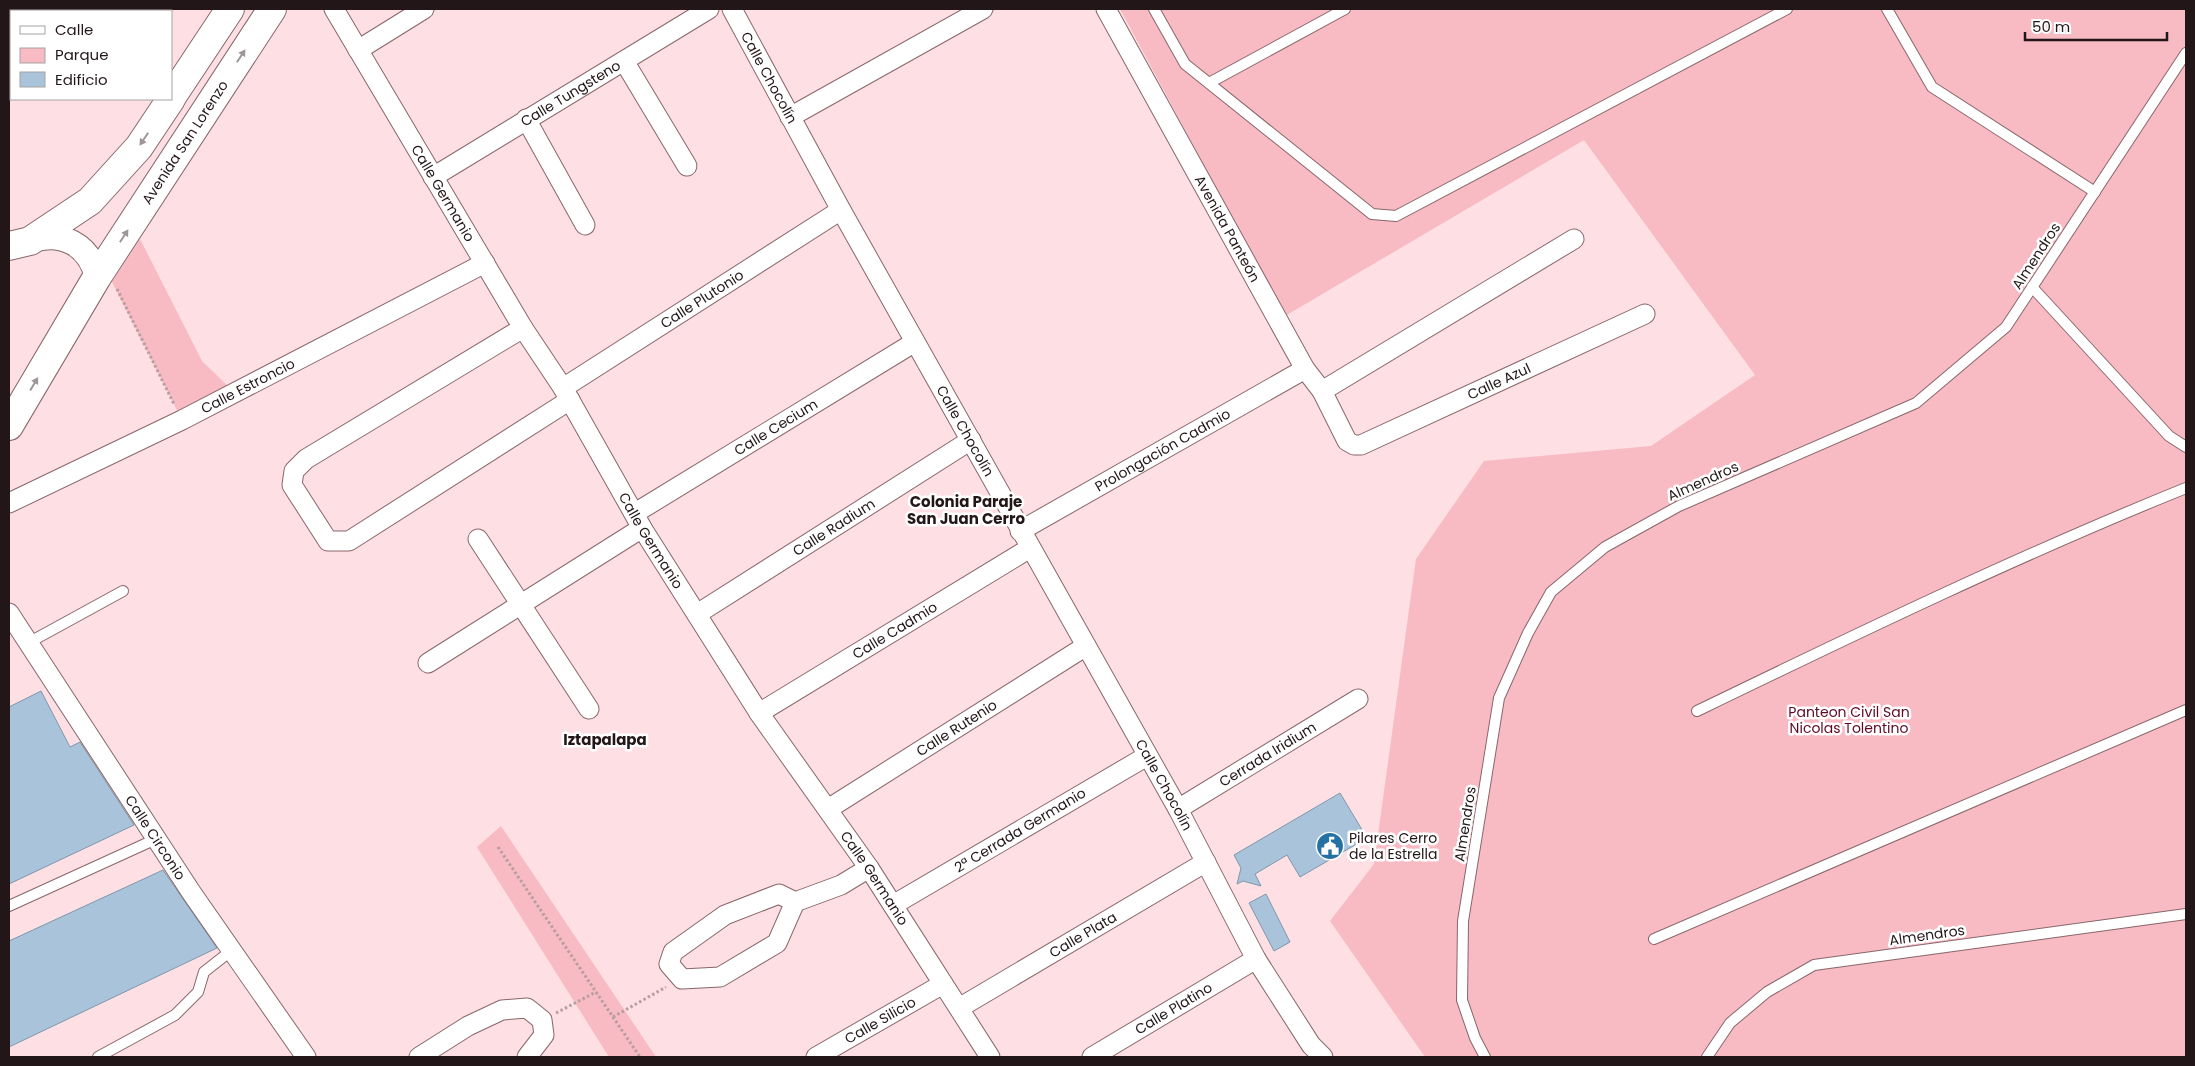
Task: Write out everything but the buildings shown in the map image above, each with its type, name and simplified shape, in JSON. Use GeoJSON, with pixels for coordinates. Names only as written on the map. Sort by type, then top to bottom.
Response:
{"type":"FeatureCollection","features":[{"type":"Feature","properties":{"kind":"main road"},"geometry":{"type":"LineString","coordinates":[[172,96],[230,9]]}},
{"type":"Feature","properties":{"kind":"main road","name":"Avenida San Lorenzo"},"geometry":{"type":"LineString","coordinates":[[9,426],[107,282],[272,9]]}},
{"type":"Feature","properties":{"kind":"main road"},"geometry":{"type":"LineString","coordinates":[[19,244],[90,200],[139,147],[170,100]]}},
{"type":"Feature","properties":{"kind":"street","name":"Calle Germanio"},"geometry":{"type":"LineString","coordinates":[[334,9],[523,328],[566,394],[639,520],[697,614],[759,712],[894,905],[990,1057]]}},
{"type":"Feature","properties":{"kind":"street"},"geometry":{"type":"LineString","coordinates":[[358,50],[424,9]]}},
{"type":"Feature","properties":{"kind":"street","name":"Calle Tungsteno"},"geometry":{"type":"LineString","coordinates":[[433,177],[709,9]]}},
{"type":"Feature","properties":{"kind":"street","name":"Calle Chocolín"},"geometry":{"type":"LineString","coordinates":[[732,9],[841,210],[1178,809],[1256,959],[1311,1045],[1322,1057]]}},
{"type":"Feature","properties":{"kind":"street"},"geometry":{"type":"LineString","coordinates":[[790,117],[983,9]]}},
{"type":"Feature","properties":{"kind":"street","name":"Avenida Panteón"},"geometry":{"type":"LineString","coordinates":[[1106,9],[1305,369],[1322,391],[1348,441],[1354,445]]}},
{"type":"Feature","properties":{"kind":"street"},"geometry":{"type":"LineString","coordinates":[[624,61],[687,166]]}},
{"type":"Feature","properties":{"kind":"street"},"geometry":{"type":"LineString","coordinates":[[526,119],[585,225]]}},
{"type":"Feature","properties":{"kind":"street","name":"Calle Plutonio"},"geometry":{"type":"LineString","coordinates":[[523,328],[306,459],[294,471],[292,486],[328,541],[348,542],[841,210]]}},
{"type":"Feature","properties":{"kind":"street"},"geometry":{"type":"LineString","coordinates":[[19,244],[47,236],[74,242],[90,257],[107,282]]}},
{"type":"Feature","properties":{"kind":"street"},"geometry":{"type":"LineString","coordinates":[[1322,391],[1574,239]]}},
{"type":"Feature","properties":{"kind":"street","name":"Calle Estroncio"},"geometry":{"type":"LineString","coordinates":[[9,503],[182,420],[485,263]]}},
{"type":"Feature","properties":{"kind":"street","name":"Calle Azul"},"geometry":{"type":"LineString","coordinates":[[1354,445],[1361,445],[1645,314]]}},
{"type":"Feature","properties":{"kind":"street","name":"Calle Cecium"},"geometry":{"type":"LineString","coordinates":[[428,663],[520,605],[639,520],[915,342]]}},
{"type":"Feature","properties":{"kind":"street","name":"Prolongación Cadmio"},"geometry":{"type":"LineString","coordinates":[[1020,531],[1305,369]]}},
{"type":"Feature","properties":{"kind":"street","name":"Calle Radium"},"geometry":{"type":"LineString","coordinates":[[697,614],[971,440]]}},
{"type":"Feature","properties":{"kind":"street"},"geometry":{"type":"LineString","coordinates":[[478,539],[589,709]]}},
{"type":"Feature","properties":{"kind":"street","name":"Calle Cadmio"},"geometry":{"type":"LineString","coordinates":[[759,712],[1030,548]]}},
{"type":"Feature","properties":{"kind":"street","name":"Calle Circonio"},"geometry":{"type":"LineString","coordinates":[[9,613],[156,840],[306,1057]]}},
{"type":"Feature","properties":{"kind":"street","name":"Calle Rutenio"},"geometry":{"type":"LineString","coordinates":[[828,809],[1086,646]]}},
{"type":"Feature","properties":{"kind":"street","name":"Cerrada Iridium"},"geometry":{"type":"LineString","coordinates":[[1178,809],[1358,699]]}},
{"type":"Feature","properties":{"kind":"street","name":"2ª Cerrada Germanio"},"geometry":{"type":"LineString","coordinates":[[894,905],[1147,756]]}},
{"type":"Feature","properties":{"kind":"street","name":"Calle Plata"},"geometry":{"type":"LineString","coordinates":[[959,1008],[1206,862]]}},
{"type":"Feature","properties":{"kind":"street"},"geometry":{"type":"LineString","coordinates":[[794,902],[779,894],[725,915],[673,952],[669,964],[682,979],[720,978],[777,943],[794,902],[841,885],[869,868]]}},
{"type":"Feature","properties":{"kind":"street","name":"Calle Platino"},"geometry":{"type":"LineString","coordinates":[[1092,1057],[1256,959]]}},
{"type":"Feature","properties":{"kind":"street","name":"Calle Silicio"},"geometry":{"type":"LineString","coordinates":[[816,1057],[943,984]]}},
{"type":"Feature","properties":{"kind":"street"},"geometry":{"type":"LineString","coordinates":[[419,1057],[468,1026],[502,1010],[527,1008],[542,1020],[544,1034],[527,1057]]}},
{"type":"Feature","properties":{"kind":"lane"},"geometry":{"type":"LineString","coordinates":[[1154,9],[1185,64],[1372,214],[1396,216],[1787,9]]}},
{"type":"Feature","properties":{"kind":"lane"},"geometry":{"type":"LineString","coordinates":[[1209,83],[1345,9]]}},
{"type":"Feature","properties":{"kind":"lane"},"geometry":{"type":"LineString","coordinates":[[1887,9],[1932,87],[2095,192]]}},
{"type":"Feature","properties":{"kind":"lane","name":"Almendros"},"geometry":{"type":"LineString","coordinates":[[1485,1057],[1475,1038],[1462,1000],[1462,921],[1500,698],[1528,633],[1551,592],[1605,547],[1679,506],[1916,403],[2006,327],[2186,53]]}},
{"type":"Feature","properties":{"kind":"lane"},"geometry":{"type":"LineString","coordinates":[[2032,287],[2169,436],[2186,447]]}},
{"type":"Feature","properties":{"kind":"lane"},"geometry":{"type":"LineString","coordinates":[[1697,711],[1872,627],[2089,527],[2186,488]]}},
{"type":"Feature","properties":{"kind":"lane"},"geometry":{"type":"LineString","coordinates":[[28,642],[123,590]]}},
{"type":"Feature","properties":{"kind":"lane"},"geometry":{"type":"LineString","coordinates":[[1654,939],[2186,710]]}},
{"type":"Feature","properties":{"kind":"lane"},"geometry":{"type":"LineString","coordinates":[[9,906],[156,840]]}},
{"type":"Feature","properties":{"kind":"lane","name":"Almendros"},"geometry":{"type":"LineString","coordinates":[[1707,1057],[1730,1023],[1767,992],[1814,964],[2186,914]]}},
{"type":"Feature","properties":{"kind":"lane"},"geometry":{"type":"LineString","coordinates":[[98,1057],[175,1015],[198,992],[204,972],[232,950]]}},
{"type":"Feature","properties":{"kind":"path"},"geometry":{"type":"LineString","coordinates":[[107,282],[182,420]]}},
{"type":"Feature","properties":{"kind":"path"},"geometry":{"type":"LineString","coordinates":[[498,846],[640,1057]]}},
{"type":"Feature","properties":{"kind":"path"},"geometry":{"type":"LineString","coordinates":[[613,1017],[682,979]]}},
{"type":"Feature","properties":{"kind":"path"},"geometry":{"type":"LineString","coordinates":[[542,1020],[596,992]]}},
{"type":"Feature","properties":{"kind":"green space","name":"Panteon Civil San Nicolas Tolentino"},"geometry":{"type":"Polygon","coordinates":[[[1120,9],[2186,9],[2186,1057],[1425,1057],[1330,921],[1374,864],[1416,559],[1484,461],[1651,446],[1755,375],[1584,140],[1285,316],[1120,9]]]}},
{"type":"Feature","properties":{"kind":"green space"},"geometry":{"type":"Polygon","coordinates":[[[140,239],[202,361],[236,394],[182,420],[112,282],[140,239]]]}},
{"type":"Feature","properties":{"kind":"green space"},"geometry":{"type":"Polygon","coordinates":[[[501,826],[656,1057],[609,1057],[477,847],[501,826]]]}},
{"type":"Feature","properties":{"kind":"place","name":"Pilares Cerro de la Estrella"},"geometry":{"type":"Point","coordinates":[1330,846]}},
{"type":"Feature","properties":{"kind":"district","name":"Colonia Paraje San Juan Cerro"},"geometry":{"type":"Point","coordinates":[966,510]}},
{"type":"Feature","properties":{"kind":"district","name":"Iztapalapa"},"geometry":{"type":"Point","coordinates":[605,740]}}]}
